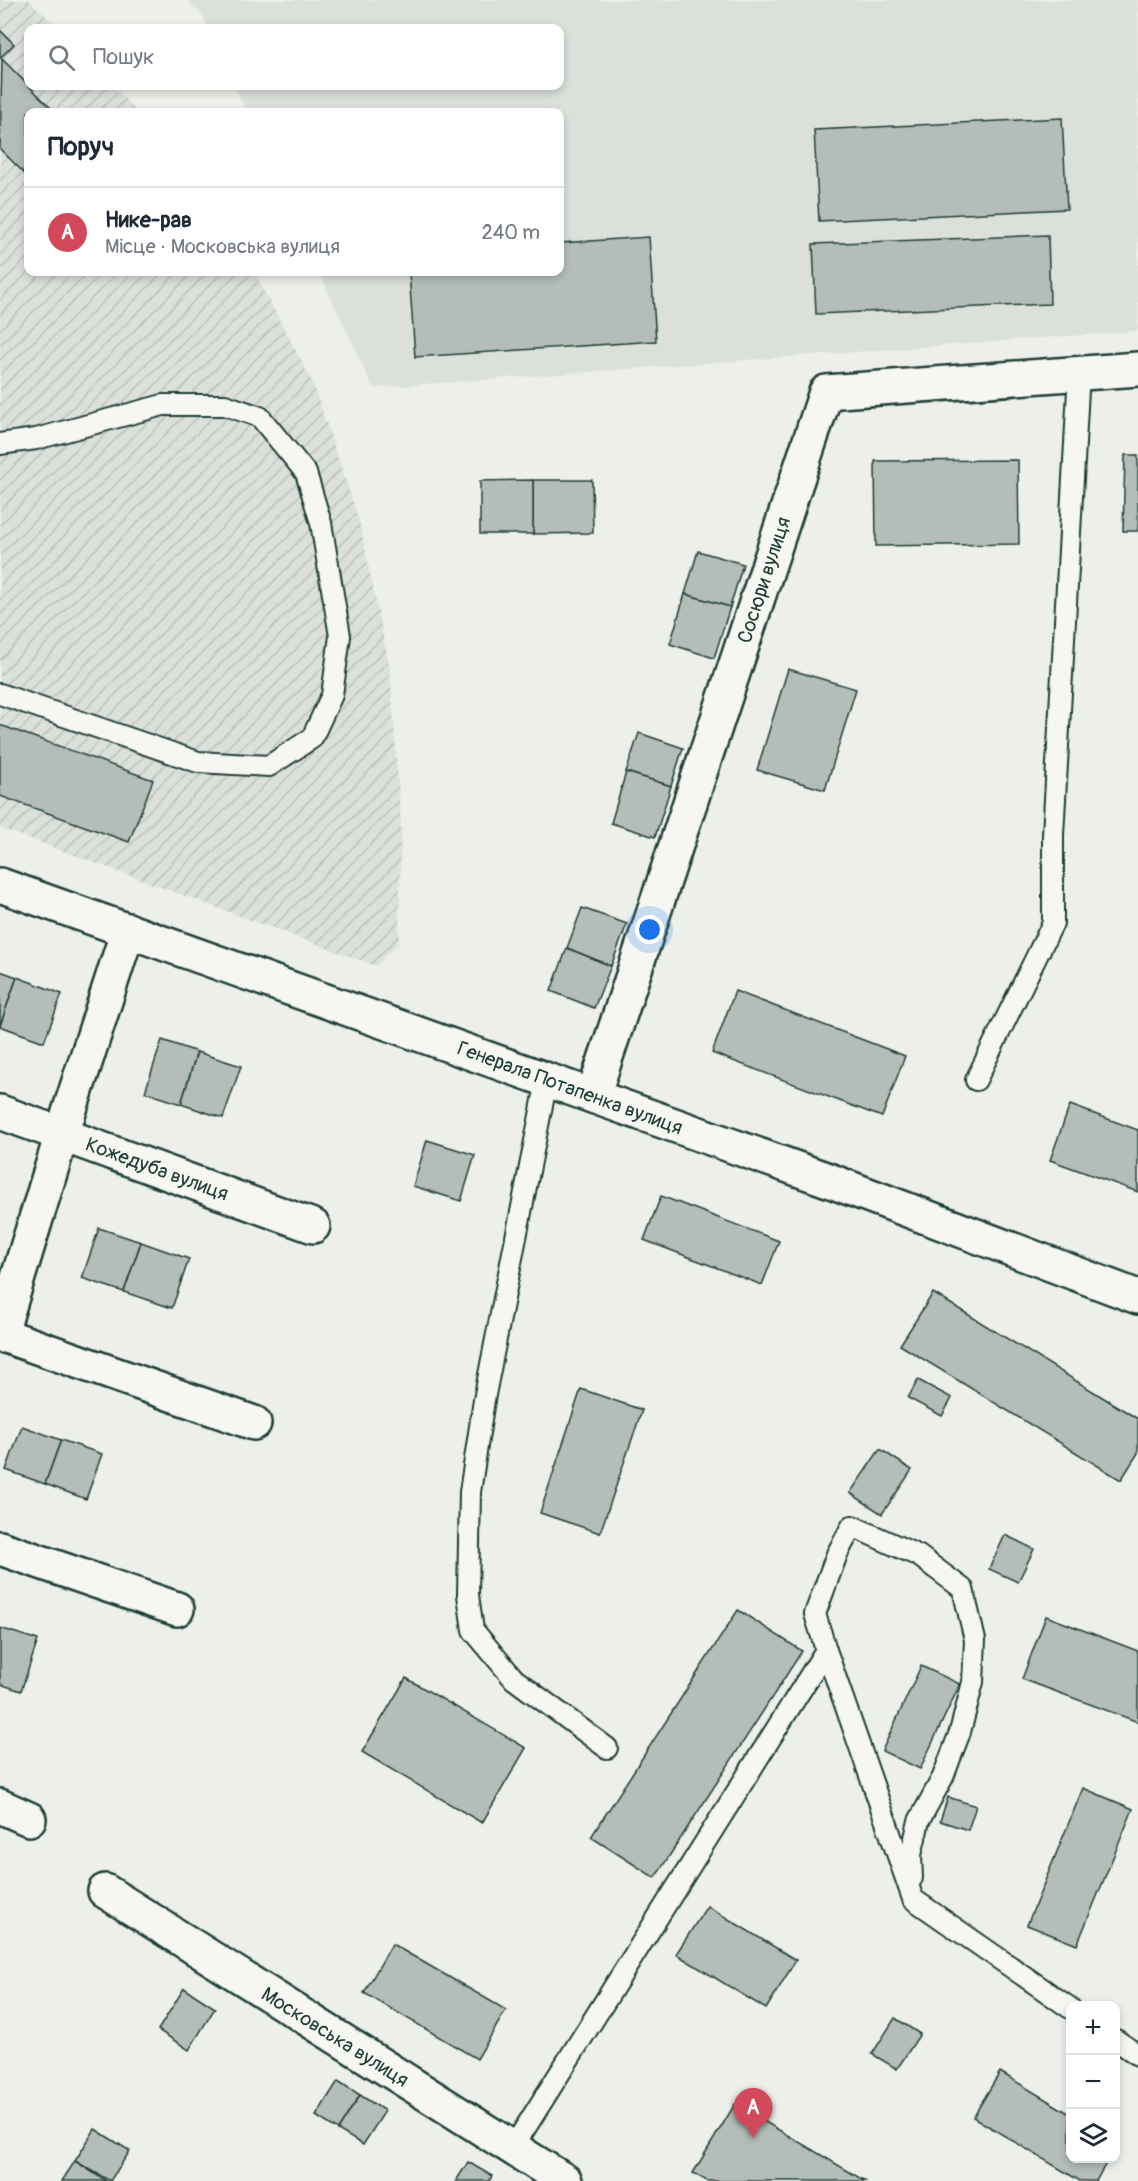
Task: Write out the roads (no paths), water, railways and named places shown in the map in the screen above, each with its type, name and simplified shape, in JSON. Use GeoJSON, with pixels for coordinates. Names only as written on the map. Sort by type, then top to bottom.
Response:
{"type":"FeatureCollection","features":[{"type":"Feature","properties":{"kind":"street","name":"Сосюри вулиця"},"geometry":{"type":"LineString","coordinates":[[593,1096],[825,392],[1138,369]]}},
{"type":"Feature","properties":{"kind":"street","name":"Генерала Потапенка вулиця"},"geometry":{"type":"LineString","coordinates":[[0,885],[831,1181],[1138,1297]]}},
{"type":"Feature","properties":{"kind":"street"},"geometry":{"type":"LineString","coordinates":[[128,930],[0,1335],[254,1424]]}},
{"type":"Feature","properties":{"kind":"street","name":"Кожедуба вулиця"},"geometry":{"type":"LineString","coordinates":[[0,1112],[313,1226]]}},
{"type":"Feature","properties":{"kind":"street"},"geometry":{"type":"LineString","coordinates":[[0,1548],[177,1609]]}},
{"type":"Feature","properties":{"kind":"street","name":"Московська вулиця"},"geometry":{"type":"LineString","coordinates":[[105,1891],[565,2181]]}},
{"type":"Feature","properties":{"kind":"lane"},"geometry":{"type":"LineString","coordinates":[[976,1080],[1053,923],[1053,835],[1079,372]]}},
{"type":"Feature","properties":{"kind":"lane"},"geometry":{"type":"LineString","coordinates":[[0,444],[36,439],[162,405],[225,405],[260,417],[306,473],[321,523],[340,636],[332,695],[312,738],[269,766],[198,762],[0,694]]}},
{"type":"Feature","properties":{"kind":"lane"},"geometry":{"type":"LineString","coordinates":[[547,1080],[484,1400],[470,1492],[468,1595],[473,1630],[514,1679],[607,1748]]}},
{"type":"Feature","properties":{"kind":"lane"},"geometry":{"type":"LineString","coordinates":[[914,1899],[911,1855],[919,1821],[943,1778],[960,1732],[973,1682],[975,1640],[963,1589],[919,1556],[852,1526],[837,1554],[815,1614],[825,1650],[914,1899],[1066,2005]]}},
{"type":"Feature","properties":{"kind":"lane"},"geometry":{"type":"LineString","coordinates":[[512,2149],[825,1650]]}},
{"type":"Feature","properties":{"kind":"lane"},"geometry":{"type":"LineString","coordinates":[[1120,2043],[1138,2055]]}},
{"type":"Feature","properties":{"kind":"place","name":"Нике-рав"},"geometry":{"type":"Point","coordinates":[753,2138]}}]}
